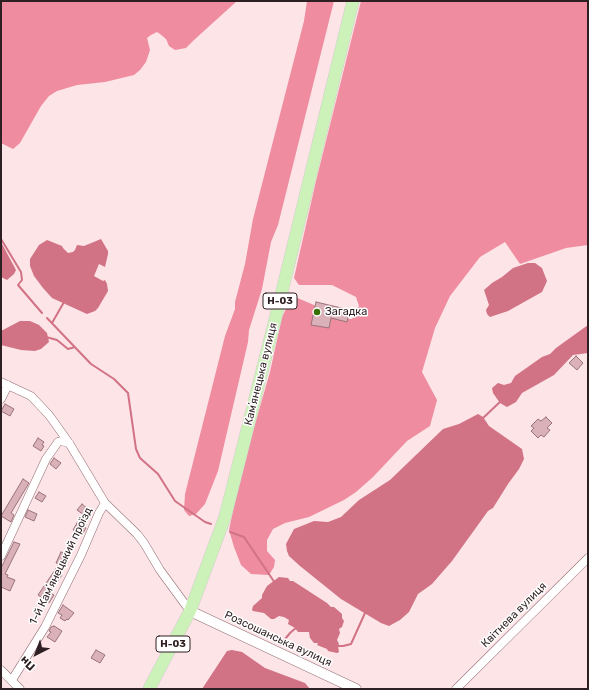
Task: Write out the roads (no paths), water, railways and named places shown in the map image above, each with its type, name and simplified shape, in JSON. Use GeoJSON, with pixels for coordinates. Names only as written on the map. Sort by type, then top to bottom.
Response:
{"type":"FeatureCollection","features":[{"type":"Feature","properties":{"kind":"main road","name":"Камʼянецька вулиця"},"geometry":{"type":"LineString","coordinates":[[149,689],[190,611],[225,516],[277,312],[353,1]]}},
{"type":"Feature","properties":{"kind":"street"},"geometry":{"type":"LineString","coordinates":[[1,399],[4,383],[31,396],[49,415],[69,443],[105,503],[138,534],[160,570],[190,611]]}},
{"type":"Feature","properties":{"kind":"street"},"geometry":{"type":"LineString","coordinates":[[1,556],[46,459],[58,442],[61,441],[69,443]]}},
{"type":"Feature","properties":{"kind":"street","name":"1-й Камʼянецький проїзд"},"geometry":{"type":"LineString","coordinates":[[12,680],[44,627],[81,555],[99,513],[105,503]]}},
{"type":"Feature","properties":{"kind":"street","name":"Квітнева вулиця"},"geometry":{"type":"LineString","coordinates":[[456,689],[588,558]]}},
{"type":"Feature","properties":{"kind":"street","name":"Розсошанська вулиця"},"geometry":{"type":"LineString","coordinates":[[190,611],[356,689]]}},
{"type":"Feature","properties":{"kind":"street"},"geometry":{"type":"LineString","coordinates":[[1,670],[20,689]]}},
{"type":"Feature","properties":{"kind":"waterway"},"geometry":{"type":"LineString","coordinates":[[1,239],[21,272],[22,280],[18,285],[42,313]]}},
{"type":"Feature","properties":{"kind":"waterway"},"geometry":{"type":"LineString","coordinates":[[52,323],[64,302]]}},
{"type":"Feature","properties":{"kind":"waterway"},"geometry":{"type":"LineString","coordinates":[[47,318],[91,364],[114,379],[128,393],[136,449],[140,458],[158,474],[175,501],[205,522],[211,524]]}},
{"type":"Feature","properties":{"kind":"waterway"},"geometry":{"type":"LineString","coordinates":[[46,337],[57,340],[68,349],[75,347]]}},
{"type":"Feature","properties":{"kind":"waterway"},"geometry":{"type":"LineString","coordinates":[[482,419],[502,400]]}},
{"type":"Feature","properties":{"kind":"waterway"},"geometry":{"type":"LineString","coordinates":[[230,532],[244,537],[275,583]]}},
{"type":"Feature","properties":{"kind":"waterway"},"geometry":{"type":"LineString","coordinates":[[336,646],[351,644],[365,613]]}},
{"type":"Feature","properties":{"kind":"waterway"},"geometry":{"type":"LineString","coordinates":[[281,644],[297,627]]}},
{"type":"Feature","properties":{"kind":"place","name":"Загадка"},"geometry":{"type":"Point","coordinates":[317,312]}}]}
